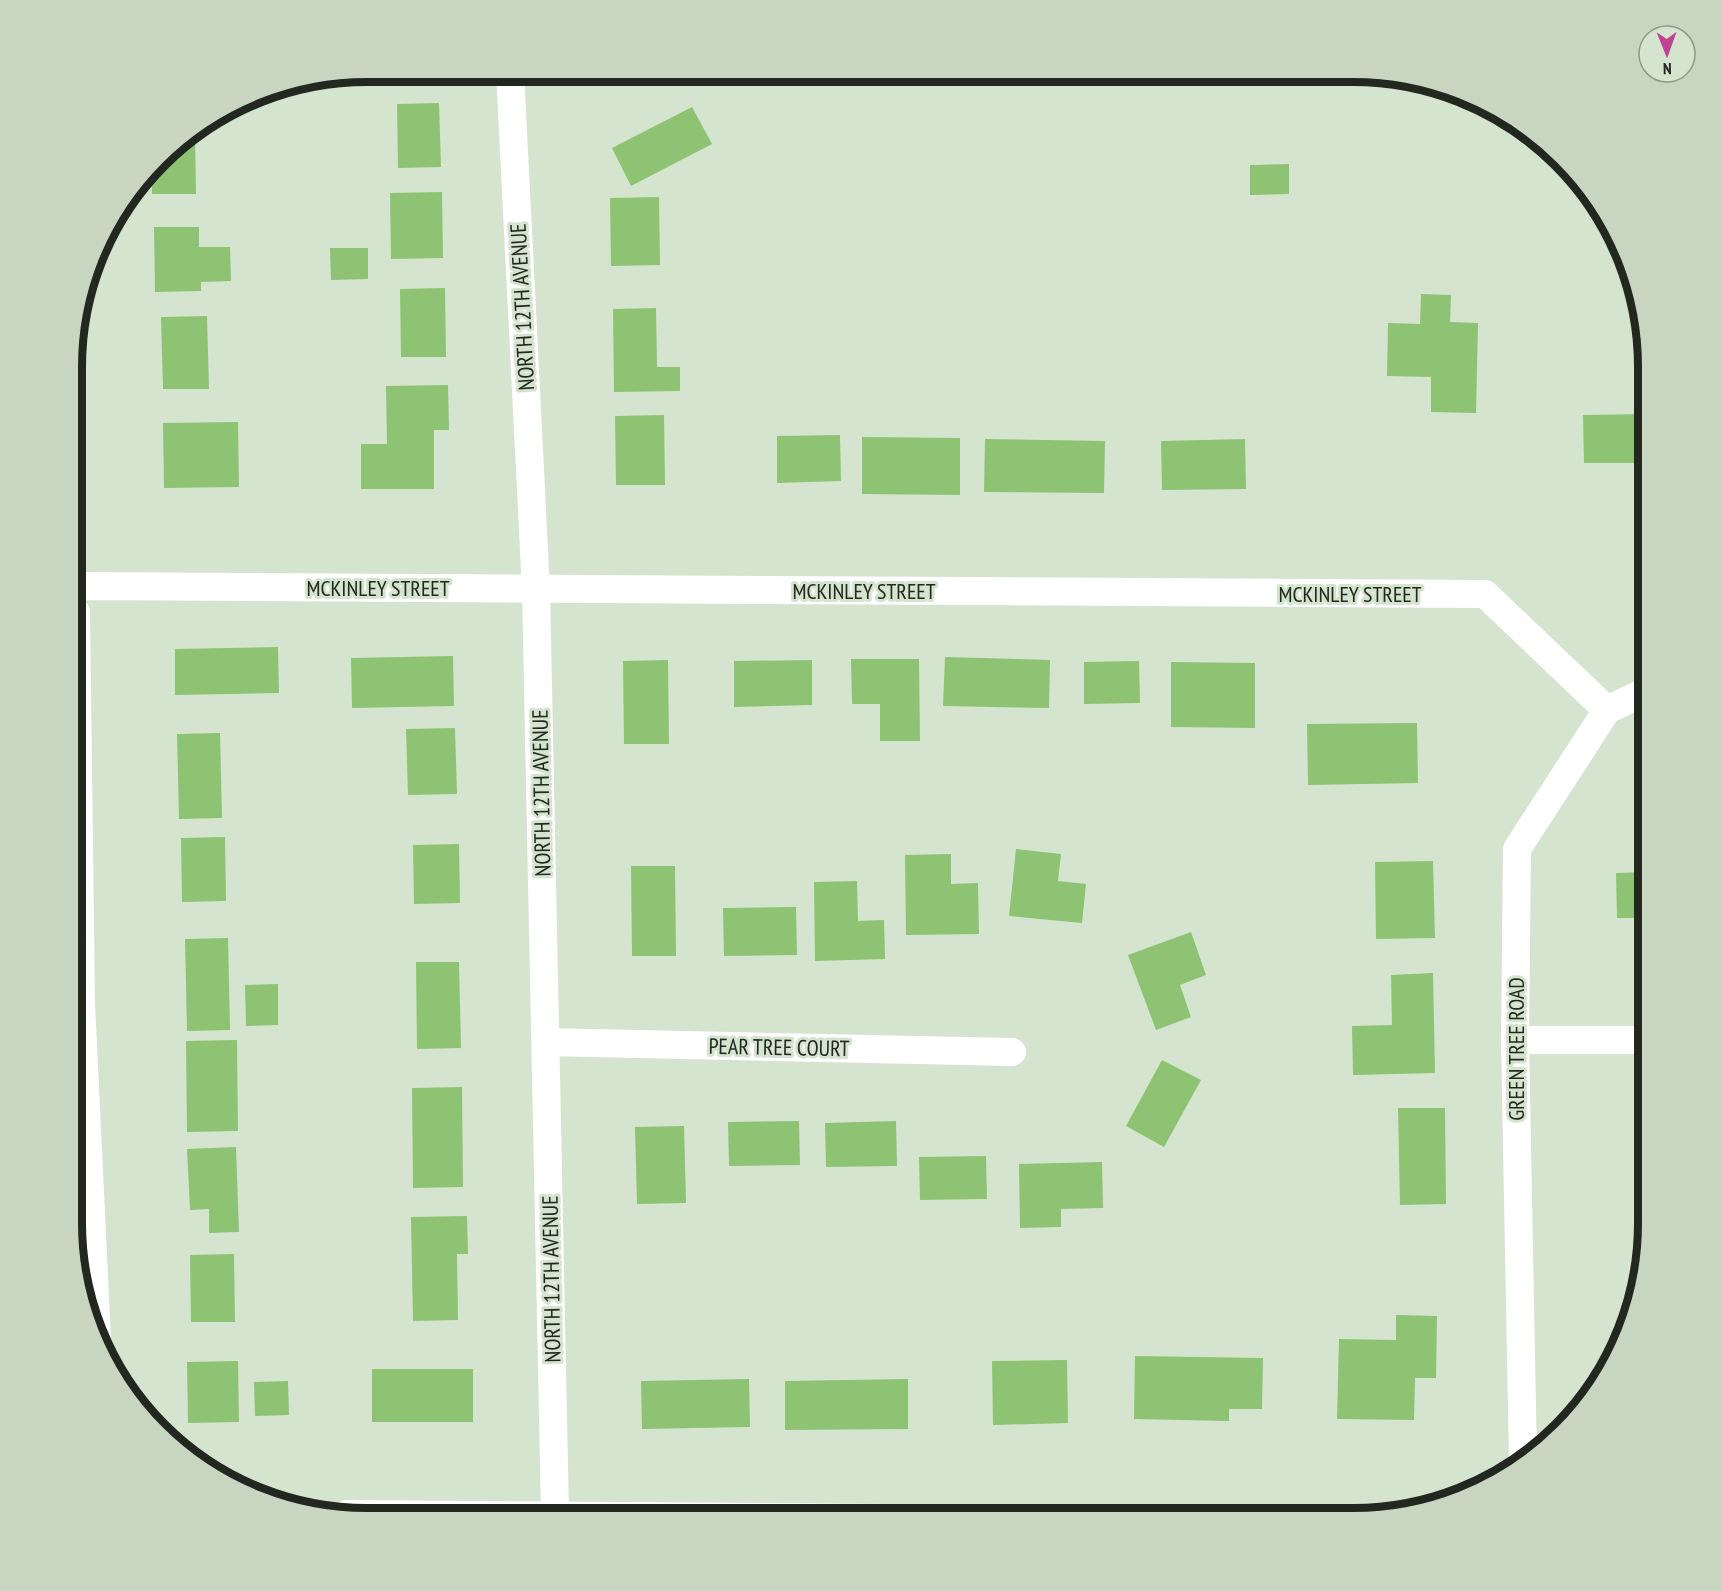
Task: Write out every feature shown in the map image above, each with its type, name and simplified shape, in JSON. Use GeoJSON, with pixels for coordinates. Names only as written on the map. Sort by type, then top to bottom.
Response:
{"type":"FeatureCollection","features":[{"type":"Feature","properties":{"kind":"street","name":"NORTH 12TH AVENUE"},"geometry":{"type":"LineString","coordinates":[[511,82],[536,589],[555,1508]]}},
{"type":"Feature","properties":{"kind":"street","name":"MCKINLEY STREET"},"geometry":{"type":"LineString","coordinates":[[82,586],[1485,594],[1607,710]]}},
{"type":"Feature","properties":{"kind":"street"},"geometry":{"type":"LineString","coordinates":[[1607,710],[1638,695]]}},
{"type":"Feature","properties":{"kind":"street","name":"GREEN TREE ROAD"},"geometry":{"type":"LineString","coordinates":[[1523,1453],[1515,1040],[1517,849],[1607,710]]}},
{"type":"Feature","properties":{"kind":"street"},"geometry":{"type":"LineString","coordinates":[[1515,1040],[1638,1040]]}},
{"type":"Feature","properties":{"kind":"street","name":"PEAR TREE COURT"},"geometry":{"type":"LineString","coordinates":[[546,1042],[1012,1052]]}},
{"type":"Feature","properties":{"kind":"street"},"geometry":{"type":"LineString","coordinates":[[82,1088],[95,1306]]}},
{"type":"Feature","properties":{"kind":"building"},"geometry":{"type":"Polygon","coordinates":[[[439,103],[441,167],[398,168],[397,104],[439,103]]]}},
{"type":"Feature","properties":{"kind":"building"},"geometry":{"type":"Polygon","coordinates":[[[692,107],[712,144],[631,186],[612,148],[692,107]]]}},
{"type":"Feature","properties":{"kind":"building"},"geometry":{"type":"Polygon","coordinates":[[[195,140],[196,194],[152,194],[152,181],[195,140]]]}},
{"type":"Feature","properties":{"kind":"building"},"geometry":{"type":"Polygon","coordinates":[[[1289,164],[1289,194],[1250,195],[1250,165],[1289,164]]]}},
{"type":"Feature","properties":{"kind":"building"},"geometry":{"type":"Polygon","coordinates":[[[442,192],[443,258],[391,259],[390,193],[442,192]]]}},
{"type":"Feature","properties":{"kind":"building"},"geometry":{"type":"Polygon","coordinates":[[[659,197],[660,265],[611,266],[610,198],[659,197]]]}},
{"type":"Feature","properties":{"kind":"building"},"geometry":{"type":"Polygon","coordinates":[[[154,227],[199,227],[199,247],[230,247],[231,281],[201,282],[201,291],[155,292],[154,227]]]}},
{"type":"Feature","properties":{"kind":"building"},"geometry":{"type":"Polygon","coordinates":[[[330,248],[368,248],[368,279],[331,280],[330,248]]]}},
{"type":"Feature","properties":{"kind":"building"},"geometry":{"type":"Polygon","coordinates":[[[445,288],[446,357],[401,357],[400,289],[445,288]]]}},
{"type":"Feature","properties":{"kind":"building"},"geometry":{"type":"Polygon","coordinates":[[[1421,294],[1451,295],[1450,322],[1478,323],[1476,413],[1431,412],[1431,377],[1387,376],[1388,323],[1420,324],[1421,294]]]}},
{"type":"Feature","properties":{"kind":"building"},"geometry":{"type":"Polygon","coordinates":[[[656,308],[657,367],[680,367],[680,391],[614,392],[613,309],[656,308]]]}},
{"type":"Feature","properties":{"kind":"building"},"geometry":{"type":"Polygon","coordinates":[[[207,316],[209,389],[163,389],[161,317],[207,316]]]}},
{"type":"Feature","properties":{"kind":"building"},"geometry":{"type":"Polygon","coordinates":[[[448,385],[449,430],[434,430],[434,489],[361,489],[361,444],[387,444],[386,386],[448,385]]]}},
{"type":"Feature","properties":{"kind":"building"},"geometry":{"type":"Polygon","coordinates":[[[1638,414],[1638,463],[1584,463],[1583,415],[1638,414]]]}},
{"type":"Feature","properties":{"kind":"building"},"geometry":{"type":"Polygon","coordinates":[[[664,415],[665,485],[616,485],[615,416],[664,415]]]}},
{"type":"Feature","properties":{"kind":"building"},"geometry":{"type":"Polygon","coordinates":[[[238,422],[239,487],[164,488],[163,423],[238,422]]]}},
{"type":"Feature","properties":{"kind":"building"},"geometry":{"type":"Polygon","coordinates":[[[840,435],[841,481],[777,483],[777,436],[840,435]]]}},
{"type":"Feature","properties":{"kind":"building"},"geometry":{"type":"Polygon","coordinates":[[[862,437],[960,438],[960,495],[862,494],[862,437]]]}},
{"type":"Feature","properties":{"kind":"building"},"geometry":{"type":"Polygon","coordinates":[[[985,439],[1105,441],[1104,493],[984,492],[985,439]]]}},
{"type":"Feature","properties":{"kind":"building"},"geometry":{"type":"Polygon","coordinates":[[[1245,439],[1246,489],[1162,490],[1161,441],[1245,439]]]}},
{"type":"Feature","properties":{"kind":"building"},"geometry":{"type":"Polygon","coordinates":[[[278,647],[279,693],[175,695],[175,649],[278,647]]]}},
{"type":"Feature","properties":{"kind":"building"},"geometry":{"type":"Polygon","coordinates":[[[453,656],[454,706],[352,708],[351,658],[453,656]]]}},
{"type":"Feature","properties":{"kind":"building"},"geometry":{"type":"Polygon","coordinates":[[[945,657],[1050,660],[1049,708],[943,706],[945,657]]]}},
{"type":"Feature","properties":{"kind":"building"},"geometry":{"type":"Polygon","coordinates":[[[851,659],[919,659],[920,741],[880,741],[880,704],[852,704],[851,659]]]}},
{"type":"Feature","properties":{"kind":"building"},"geometry":{"type":"Polygon","coordinates":[[[668,660],[669,744],[624,744],[623,661],[668,660]]]}},
{"type":"Feature","properties":{"kind":"building"},"geometry":{"type":"Polygon","coordinates":[[[812,660],[812,705],[734,707],[734,661],[812,660]]]}},
{"type":"Feature","properties":{"kind":"building"},"geometry":{"type":"Polygon","coordinates":[[[1139,661],[1140,703],[1084,704],[1084,662],[1139,661]]]}},
{"type":"Feature","properties":{"kind":"building"},"geometry":{"type":"Polygon","coordinates":[[[1171,662],[1255,663],[1255,728],[1171,727],[1171,662]]]}},
{"type":"Feature","properties":{"kind":"building"},"geometry":{"type":"Polygon","coordinates":[[[1417,723],[1418,783],[1308,785],[1307,724],[1417,723]]]}},
{"type":"Feature","properties":{"kind":"building"},"geometry":{"type":"Polygon","coordinates":[[[455,728],[457,794],[408,795],[406,729],[455,728]]]}},
{"type":"Feature","properties":{"kind":"building"},"geometry":{"type":"Polygon","coordinates":[[[220,733],[222,818],[179,819],[177,734],[220,733]]]}},
{"type":"Feature","properties":{"kind":"building"},"geometry":{"type":"Polygon","coordinates":[[[225,837],[226,901],[182,902],[181,838],[225,837]]]}},
{"type":"Feature","properties":{"kind":"building"},"geometry":{"type":"Polygon","coordinates":[[[459,844],[460,903],[414,904],[413,845],[459,844]]]}},
{"type":"Feature","properties":{"kind":"building"},"geometry":{"type":"Polygon","coordinates":[[[1016,849],[1061,854],[1058,881],[1086,884],[1082,923],[1009,916],[1016,849]]]}},
{"type":"Feature","properties":{"kind":"building"},"geometry":{"type":"Polygon","coordinates":[[[951,854],[951,884],[978,883],[979,934],[906,935],[905,855],[951,854]]]}},
{"type":"Feature","properties":{"kind":"building"},"geometry":{"type":"Polygon","coordinates":[[[1433,861],[1435,938],[1376,939],[1375,862],[1433,861]]]}},
{"type":"Feature","properties":{"kind":"building"},"geometry":{"type":"Polygon","coordinates":[[[631,866],[675,866],[676,956],[632,956],[631,866]]]}},
{"type":"Feature","properties":{"kind":"building"},"geometry":{"type":"Polygon","coordinates":[[[1638,872],[1638,918],[1617,918],[1616,873],[1638,872]]]}},
{"type":"Feature","properties":{"kind":"building"},"geometry":{"type":"Polygon","coordinates":[[[857,881],[858,921],[884,920],[885,959],[815,961],[814,882],[857,881]]]}},
{"type":"Feature","properties":{"kind":"building"},"geometry":{"type":"Polygon","coordinates":[[[796,907],[797,955],[724,956],[723,908],[796,907]]]}},
{"type":"Feature","properties":{"kind":"building"},"geometry":{"type":"Polygon","coordinates":[[[1191,932],[1206,975],[1180,985],[1191,1017],[1156,1030],[1128,955],[1191,932]]]}},
{"type":"Feature","properties":{"kind":"building"},"geometry":{"type":"Polygon","coordinates":[[[228,938],[230,1030],[187,1031],[185,939],[228,938]]]}},
{"type":"Feature","properties":{"kind":"building"},"geometry":{"type":"Polygon","coordinates":[[[416,962],[459,962],[461,1048],[417,1049],[416,962]]]}},
{"type":"Feature","properties":{"kind":"building"},"geometry":{"type":"Polygon","coordinates":[[[1433,973],[1435,1073],[1353,1075],[1352,1026],[1392,1025],[1391,975],[1433,973]]]}},
{"type":"Feature","properties":{"kind":"building"},"geometry":{"type":"Polygon","coordinates":[[[278,984],[278,1025],[246,1026],[245,985],[278,984]]]}},
{"type":"Feature","properties":{"kind":"building"},"geometry":{"type":"Polygon","coordinates":[[[237,1040],[238,1131],[187,1132],[186,1041],[237,1040]]]}},
{"type":"Feature","properties":{"kind":"building"},"geometry":{"type":"Polygon","coordinates":[[[1162,1060],[1201,1080],[1164,1147],[1126,1126],[1162,1060]]]}},
{"type":"Feature","properties":{"kind":"building"},"geometry":{"type":"Polygon","coordinates":[[[462,1087],[463,1187],[413,1188],[412,1088],[462,1087]]]}},
{"type":"Feature","properties":{"kind":"building"},"geometry":{"type":"Polygon","coordinates":[[[1398,1108],[1445,1108],[1446,1204],[1400,1205],[1398,1108]]]}},
{"type":"Feature","properties":{"kind":"building"},"geometry":{"type":"Polygon","coordinates":[[[799,1121],[800,1165],[729,1166],[728,1122],[799,1121]]]}},
{"type":"Feature","properties":{"kind":"building"},"geometry":{"type":"Polygon","coordinates":[[[896,1121],[897,1166],[826,1167],[825,1123],[896,1121]]]}},
{"type":"Feature","properties":{"kind":"building"},"geometry":{"type":"Polygon","coordinates":[[[684,1126],[686,1203],[637,1204],[635,1127],[684,1126]]]}},
{"type":"Feature","properties":{"kind":"building"},"geometry":{"type":"Polygon","coordinates":[[[236,1147],[239,1232],[209,1233],[209,1209],[190,1210],[187,1149],[236,1147]]]}},
{"type":"Feature","properties":{"kind":"building"},"geometry":{"type":"Polygon","coordinates":[[[986,1156],[987,1199],[920,1200],[919,1157],[986,1156]]]}},
{"type":"Feature","properties":{"kind":"building"},"geometry":{"type":"Polygon","coordinates":[[[1102,1162],[1103,1208],[1061,1209],[1061,1227],[1020,1228],[1019,1164],[1102,1162]]]}},
{"type":"Feature","properties":{"kind":"building"},"geometry":{"type":"Polygon","coordinates":[[[467,1216],[468,1254],[457,1254],[458,1320],[413,1321],[411,1217],[467,1216]]]}},
{"type":"Feature","properties":{"kind":"building"},"geometry":{"type":"Polygon","coordinates":[[[234,1254],[235,1322],[191,1322],[190,1255],[234,1254]]]}},
{"type":"Feature","properties":{"kind":"building"},"geometry":{"type":"Polygon","coordinates":[[[1396,1315],[1437,1316],[1436,1378],[1415,1378],[1414,1420],[1337,1419],[1339,1339],[1396,1340],[1396,1315]]]}},
{"type":"Feature","properties":{"kind":"building"},"geometry":{"type":"Polygon","coordinates":[[[1135,1356],[1263,1358],[1262,1409],[1229,1409],[1229,1421],[1134,1419],[1135,1356]]]}},
{"type":"Feature","properties":{"kind":"building"},"geometry":{"type":"Polygon","coordinates":[[[1067,1360],[1068,1423],[993,1425],[992,1361],[1067,1360]]]}},
{"type":"Feature","properties":{"kind":"building"},"geometry":{"type":"Polygon","coordinates":[[[238,1361],[239,1422],[188,1423],[187,1362],[238,1361]]]}},
{"type":"Feature","properties":{"kind":"building"},"geometry":{"type":"Polygon","coordinates":[[[372,1369],[473,1369],[473,1422],[372,1422],[372,1369]]]}},
{"type":"Feature","properties":{"kind":"building"},"geometry":{"type":"Polygon","coordinates":[[[749,1379],[750,1427],[642,1429],[641,1381],[749,1379]]]}},
{"type":"Feature","properties":{"kind":"building"},"geometry":{"type":"Polygon","coordinates":[[[908,1379],[908,1429],[785,1430],[785,1381],[908,1379]]]}},
{"type":"Feature","properties":{"kind":"building"},"geometry":{"type":"Polygon","coordinates":[[[288,1381],[289,1415],[255,1416],[254,1382],[288,1381]]]}}]}
